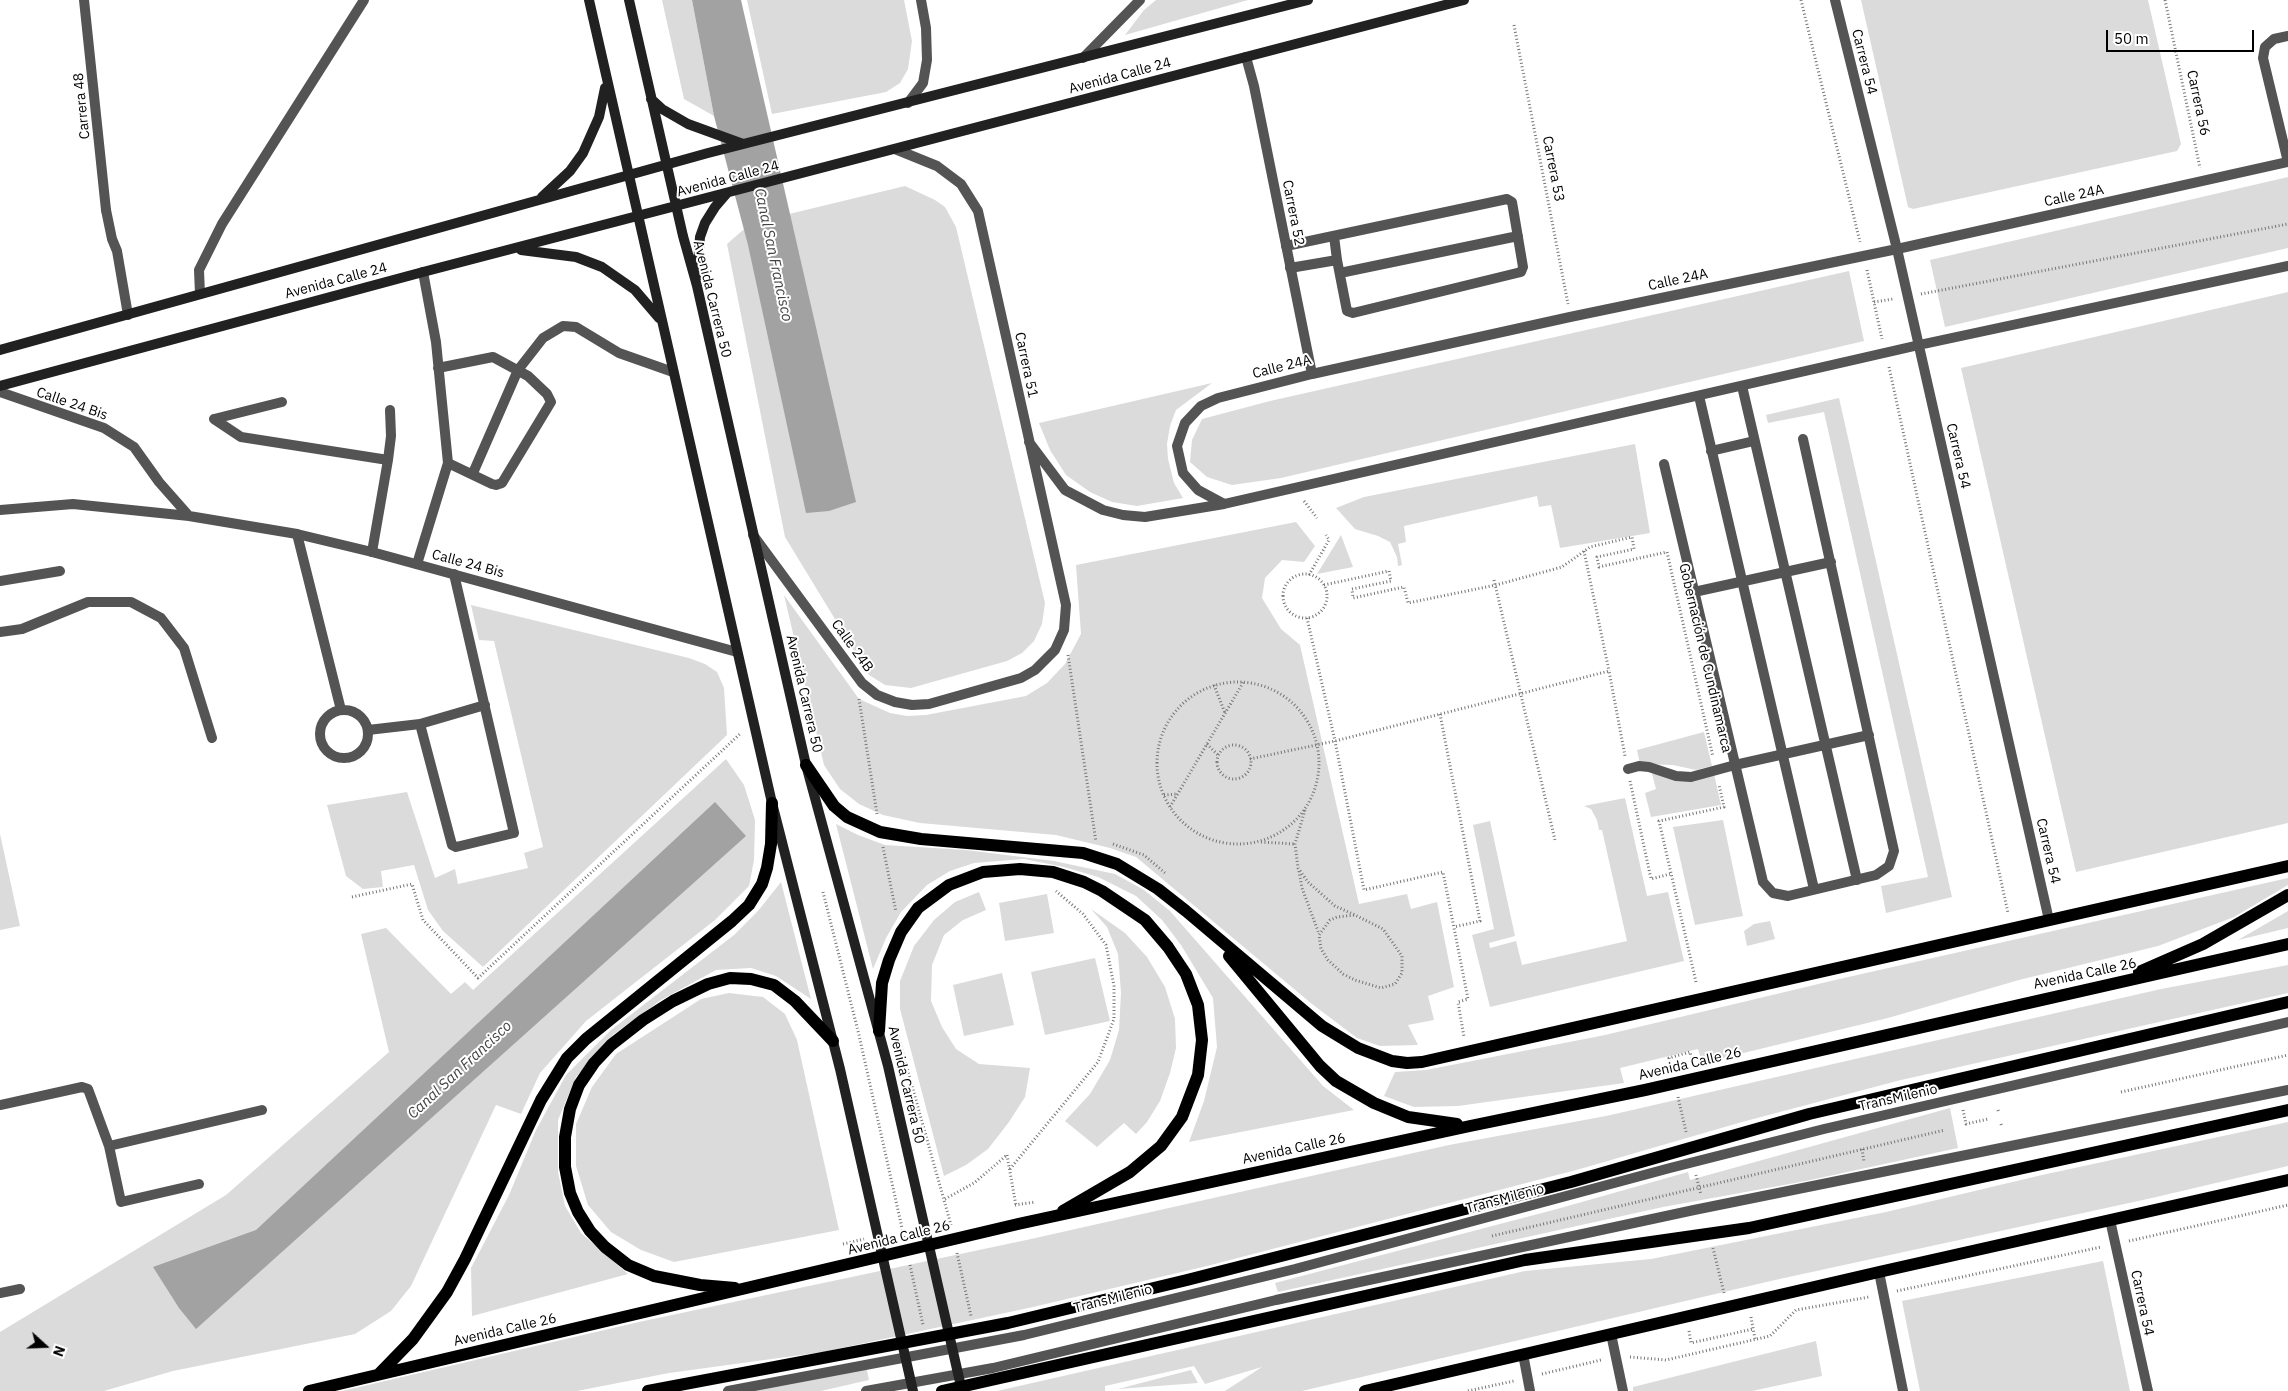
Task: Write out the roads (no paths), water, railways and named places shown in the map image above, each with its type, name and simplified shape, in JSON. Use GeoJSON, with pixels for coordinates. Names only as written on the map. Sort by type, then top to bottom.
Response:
{"type":"FeatureCollection","features":[{"type":"Feature","properties":{"kind":"main road"},"geometry":{"type":"LineString","coordinates":[[589,0],[772,803],[840,1069],[913,1391]]}},
{"type":"Feature","properties":{"kind":"main road","name":"Avenida Carrera 50"},"geometry":{"type":"LineString","coordinates":[[629,0],[676,207],[697,286],[806,766],[888,1066],[962,1391]]}},
{"type":"Feature","properties":{"kind":"main road","name":"Avenida Calle 24"},"geometry":{"type":"LineString","coordinates":[[0,350],[666,164],[1308,0]]}},
{"type":"Feature","properties":{"kind":"main road","name":"Avenida Calle 24"},"geometry":{"type":"LineString","coordinates":[[0,386],[423,272],[1464,0]]}},
{"type":"Feature","properties":{"kind":"main road"},"geometry":{"type":"LineString","coordinates":[[538,200],[570,171],[583,153],[599,117],[606,79]]}},
{"type":"Feature","properties":{"kind":"main road"},"geometry":{"type":"LineString","coordinates":[[651,99],[675,117],[744,144]]}},
{"type":"Feature","properties":{"kind":"main road"},"geometry":{"type":"LineString","coordinates":[[697,286],[700,237],[710,215],[727,193]]}},
{"type":"Feature","properties":{"kind":"main road"},"geometry":{"type":"LineString","coordinates":[[508,250],[549,253],[576,258],[602,267],[635,290],[662,322]]}},
{"type":"Feature","properties":{"kind":"main road"},"geometry":{"type":"LineString","coordinates":[[806,766],[834,806],[847,817],[880,832],[921,839],[1082,853],[1098,857],[1132,872],[1158,890],[1322,1026],[1358,1048],[1392,1061],[1422,1062],[2288,866]]}},
{"type":"Feature","properties":{"kind":"main road"},"geometry":{"type":"LineString","coordinates":[[378,1375],[413,1339],[447,1292],[465,1259],[541,1100],[568,1058],[586,1039],[732,921],[749,905],[762,884],[768,868],[771,844],[772,803]]}},
{"type":"Feature","properties":{"kind":"main road"},"geometry":{"type":"LineString","coordinates":[[879,1031],[882,983],[901,932],[918,908],[949,885],[983,872],[1020,869],[1053,872],[1084,882],[1102,891],[1145,920],[1168,947],[1186,974],[1198,1005],[1202,1040],[1198,1075],[1182,1117],[1161,1146],[1147,1160],[1130,1172],[1052,1217]]}},
{"type":"Feature","properties":{"kind":"main road"},"geometry":{"type":"LineString","coordinates":[[2109,985],[2203,944],[2288,895]]}},
{"type":"Feature","properties":{"kind":"main road"},"geometry":{"type":"LineString","coordinates":[[1210,933],[1320,1066],[1336,1081],[1374,1103],[1408,1117],[1470,1126]]}},
{"type":"Feature","properties":{"kind":"main road","name":"Avenida Calle 26"},"geometry":{"type":"LineString","coordinates":[[308,1391],[1018,1224],[1645,1090],[1928,1024],[2288,944]]}},
{"type":"Feature","properties":{"kind":"main road"},"geometry":{"type":"LineString","coordinates":[[748,1289],[700,1285],[654,1276],[628,1265],[605,1247],[590,1231],[578,1212],[570,1192],[566,1167],[565,1138],[570,1109],[579,1085],[594,1063],[611,1045],[673,1001],[716,982],[730,978],[751,978],[774,985],[795,1001],[833,1041]]}},
{"type":"Feature","properties":{"kind":"main road"},"geometry":{"type":"LineString","coordinates":[[648,1391],[1008,1322],[1187,1280],[1572,1182],[1809,1114],[2288,1002]]}},
{"type":"Feature","properties":{"kind":"main road"},"geometry":{"type":"LineString","coordinates":[[942,1391],[1526,1260],[1749,1228],[2288,1110]]}},
{"type":"Feature","properties":{"kind":"main road"},"geometry":{"type":"LineString","coordinates":[[1365,1391],[2288,1180]]}},
{"type":"Feature","properties":{"kind":"street","name":"Carrera 48"},"geometry":{"type":"LineString","coordinates":[[84,0],[106,210],[112,238],[118,251],[128,315]]}},
{"type":"Feature","properties":{"kind":"street"},"geometry":{"type":"LineString","coordinates":[[200,294],[199,270],[222,224],[364,0]]}},
{"type":"Feature","properties":{"kind":"street"},"geometry":{"type":"LineString","coordinates":[[908,103],[923,82],[927,60],[926,28],[921,0]]}},
{"type":"Feature","properties":{"kind":"street"},"geometry":{"type":"LineString","coordinates":[[1083,58],[1140,0]]}},
{"type":"Feature","properties":{"kind":"street","name":"Carrera 54"},"geometry":{"type":"LineString","coordinates":[[1835,0],[1897,249],[2049,920]]}},
{"type":"Feature","properties":{"kind":"street"},"geometry":{"type":"LineString","coordinates":[[2288,36],[2274,39],[2266,47],[2263,58],[2288,162]]}},
{"type":"Feature","properties":{"kind":"street","name":"Carrera 52"},"geometry":{"type":"LineString","coordinates":[[1246,57],[1254,86],[1312,374]]}},
{"type":"Feature","properties":{"kind":"street","name":"Carrera 51"},"geometry":{"type":"LineString","coordinates":[[895,149],[937,166],[961,184],[978,211],[1066,605],[1064,630]]}},
{"type":"Feature","properties":{"kind":"street","name":"Calle 24A"},"geometry":{"type":"LineString","coordinates":[[1224,504],[1198,490],[1183,473],[1177,446],[1185,423],[1201,406],[1218,398],[1312,374],[1570,317],[1897,249],[2288,162]]}},
{"type":"Feature","properties":{"kind":"street"},"geometry":{"type":"LineString","coordinates":[[1286,246],[1507,199],[1512,202],[1523,267],[1521,272],[1353,313],[1347,311],[1334,236]]}},
{"type":"Feature","properties":{"kind":"street"},"geometry":{"type":"LineString","coordinates":[[1340,273],[1518,236]]}},
{"type":"Feature","properties":{"kind":"street"},"geometry":{"type":"LineString","coordinates":[[1290,268],[1338,260]]}},
{"type":"Feature","properties":{"kind":"street"},"geometry":{"type":"LineString","coordinates":[[1029,442],[1064,490],[1103,510],[1123,516],[1145,517],[1224,504],[1919,345],[2288,266]]}},
{"type":"Feature","properties":{"kind":"street"},"geometry":{"type":"LineString","coordinates":[[417,564],[448,463],[436,342],[423,272]]}},
{"type":"Feature","properties":{"kind":"street"},"geometry":{"type":"LineString","coordinates":[[473,473],[518,370],[543,338],[563,326],[576,327],[619,353],[673,372]]}},
{"type":"Feature","properties":{"kind":"street"},"geometry":{"type":"LineString","coordinates":[[438,368],[490,357],[528,376],[548,394],[551,402],[502,483],[496,485],[448,463]]}},
{"type":"Feature","properties":{"kind":"street"},"geometry":{"type":"LineString","coordinates":[[1742,386],[1857,880]]}},
{"type":"Feature","properties":{"kind":"street","name":"Calle 24 Bis"},"geometry":{"type":"LineString","coordinates":[[0,392],[104,428],[134,447],[159,482],[189,516]]}},
{"type":"Feature","properties":{"kind":"street"},"geometry":{"type":"LineString","coordinates":[[1699,396],[1814,889]]}},
{"type":"Feature","properties":{"kind":"street"},"geometry":{"type":"LineString","coordinates":[[282,402],[214,419],[241,437],[388,460]]}},
{"type":"Feature","properties":{"kind":"street"},"geometry":{"type":"LineString","coordinates":[[372,552],[388,460],[391,436],[390,410]]}},
{"type":"Feature","properties":{"kind":"street","name":"Gobernación de Cundinamarca"},"geometry":{"type":"LineString","coordinates":[[1664,464],[1763,882],[1767,889],[1780,896],[1857,880],[1884,872],[1893,859],[1894,851],[1804,439]]}},
{"type":"Feature","properties":{"kind":"street"},"geometry":{"type":"LineString","coordinates":[[1711,451],[1754,441]]}},
{"type":"Feature","properties":{"kind":"street","name":"Calle 24 Bis"},"geometry":{"type":"LineString","coordinates":[[0,510],[73,504],[189,516],[297,534],[417,564],[738,652]]}},
{"type":"Feature","properties":{"kind":"street","name":"Calle 24B"},"geometry":{"type":"LineString","coordinates":[[752,533],[862,683],[877,695],[904,703],[929,704],[1021,678],[1035,670],[1055,650],[1064,630]]}},
{"type":"Feature","properties":{"kind":"street"},"geometry":{"type":"LineString","coordinates":[[297,534],[341,710]]}},
{"type":"Feature","properties":{"kind":"street","name":"Gobernación de Cundinamarca"},"geometry":{"type":"LineString","coordinates":[[1694,592],[1830,562]]}},
{"type":"Feature","properties":{"kind":"street"},"geometry":{"type":"LineString","coordinates":[[0,581],[60,571]]}},
{"type":"Feature","properties":{"kind":"street"},"geometry":{"type":"LineString","coordinates":[[420,724],[452,845],[456,847],[512,834],[514,830],[454,574]]}},
{"type":"Feature","properties":{"kind":"street"},"geometry":{"type":"LineString","coordinates":[[0,632],[22,629],[88,602],[131,602],[161,618],[184,648],[212,738]]}},
{"type":"Feature","properties":{"kind":"street"},"geometry":{"type":"LineString","coordinates":[[368,730],[420,724],[485,705]]}},
{"type":"Feature","properties":{"kind":"street"},"geometry":{"type":"LineString","coordinates":[[341,710],[350,711],[358,715],[364,721],[368,730],[368,739],[364,748],[357,755],[348,758],[339,758],[330,754],[323,747],[320,738],[325,720],[332,713],[341,710]]}},
{"type":"Feature","properties":{"kind":"street","name":"Gobernación de Cundinamarca"},"geometry":{"type":"LineString","coordinates":[[1628,769],[1639,766],[1683,778],[1869,735]]}},
{"type":"Feature","properties":{"kind":"street","name":"TransMilenio"},"geometry":{"type":"LineString","coordinates":[[728,1391],[1034,1332],[1305,1266],[1670,1168],[1824,1129],[2288,1022]]}},
{"type":"Feature","properties":{"kind":"street"},"geometry":{"type":"LineString","coordinates":[[0,1105],[82,1087],[88,1089],[109,1146],[121,1202],[199,1184]]}},
{"type":"Feature","properties":{"kind":"street"},"geometry":{"type":"LineString","coordinates":[[866,1391],[994,1368],[1276,1300],[1666,1216],[2288,1090]]}},
{"type":"Feature","properties":{"kind":"street"},"geometry":{"type":"LineString","coordinates":[[109,1146],[262,1110]]}},
{"type":"Feature","properties":{"kind":"street","name":"Carrera 54"},"geometry":{"type":"LineString","coordinates":[[2110,1220],[2148,1391]]}},
{"type":"Feature","properties":{"kind":"street"},"geometry":{"type":"LineString","coordinates":[[1879,1272],[1903,1391]]}},
{"type":"Feature","properties":{"kind":"street"},"geometry":{"type":"LineString","coordinates":[[0,1293],[20,1288]]}},
{"type":"Feature","properties":{"kind":"street"},"geometry":{"type":"LineString","coordinates":[[1611,1334],[1623,1391]]}},
{"type":"Feature","properties":{"kind":"street"},"geometry":{"type":"LineString","coordinates":[[1523,1354],[1530,1391]]}},
{"type":"Feature","properties":{"kind":"water","name":"Canal San Francisco"},"geometry":{"type":"Polygon","coordinates":[[[692,0],[741,0],[856,502],[829,511],[806,513],[748,245],[714,116],[692,0]]]}},
{"type":"Feature","properties":{"kind":"water","name":"Canal San Francisco"},"geometry":{"type":"Polygon","coordinates":[[[715,802],[746,836],[196,1329],[179,1308],[153,1267],[256,1230],[715,802]]]}}]}
